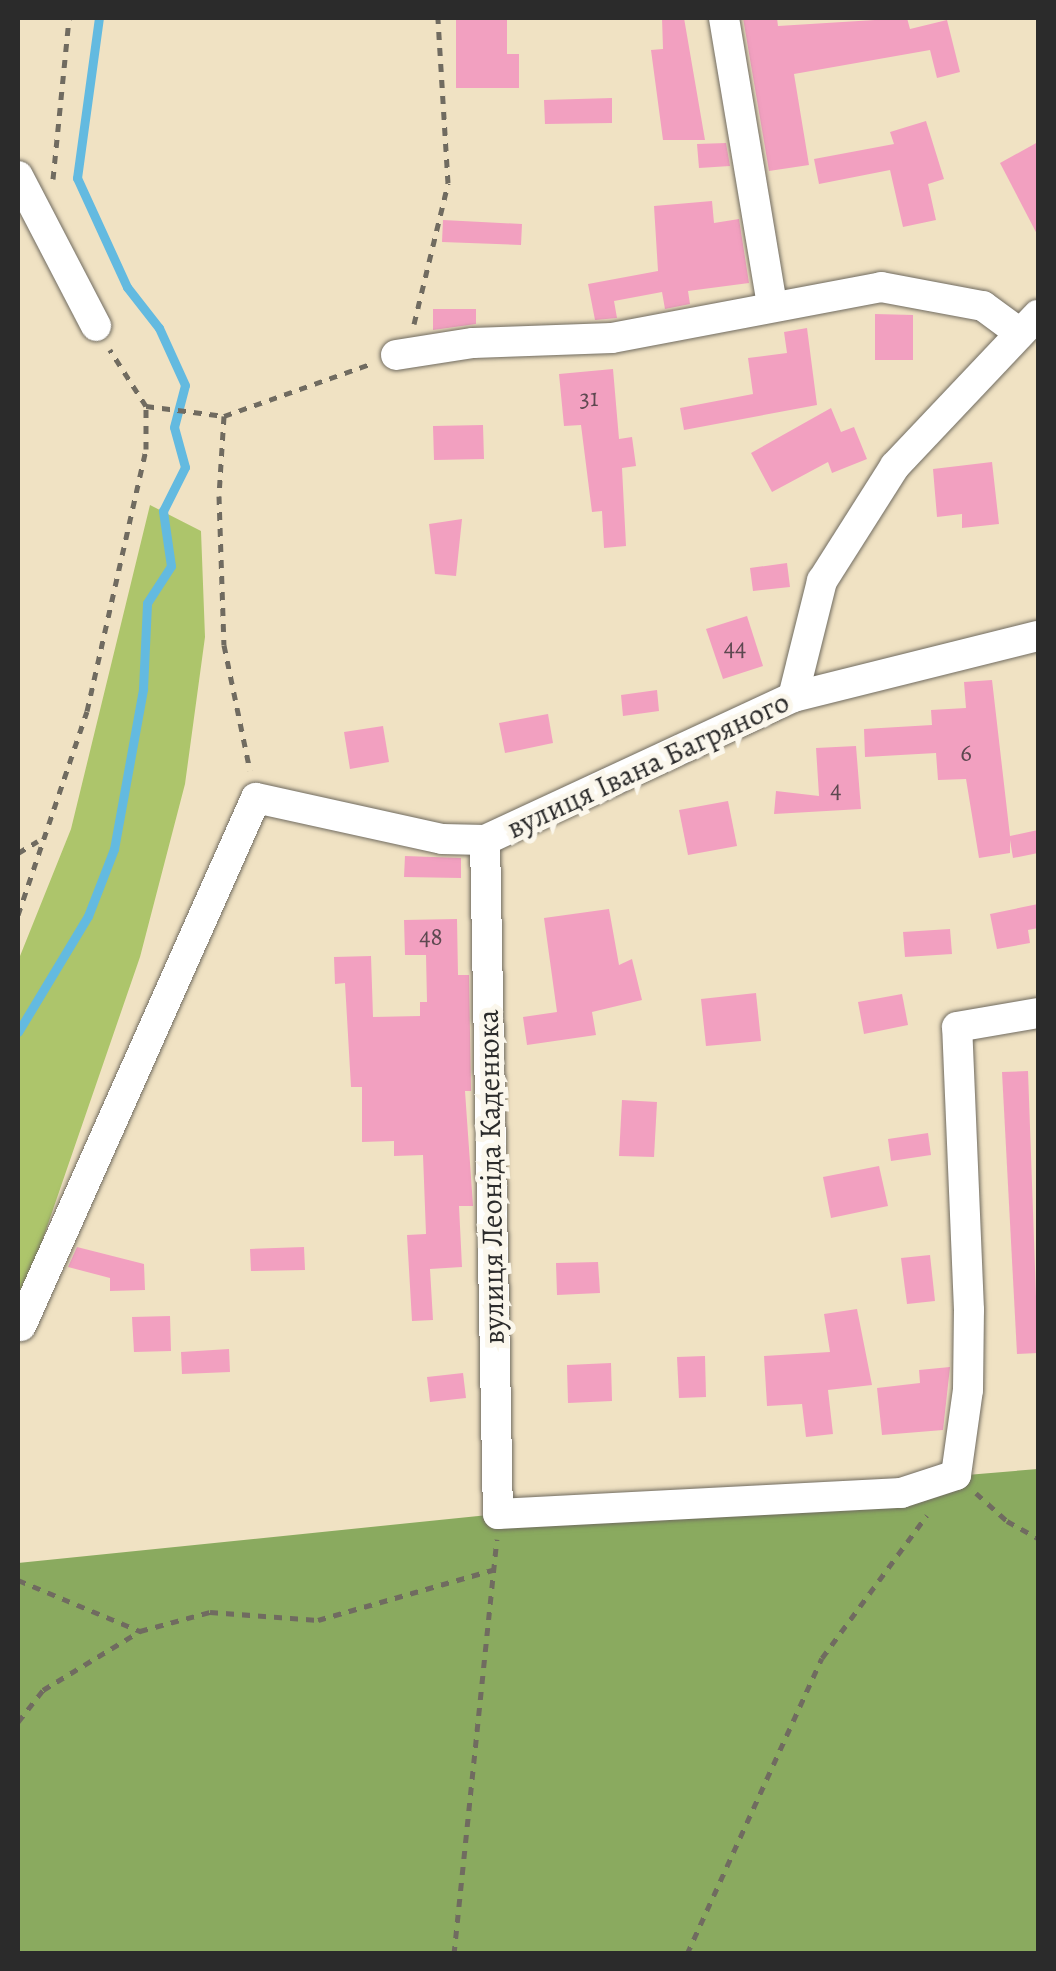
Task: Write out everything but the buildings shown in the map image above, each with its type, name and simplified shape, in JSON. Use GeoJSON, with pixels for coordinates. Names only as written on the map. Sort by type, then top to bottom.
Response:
{"type":"FeatureCollection","features":[{"type":"Feature","properties":{"kind":"street"},"geometry":{"type":"LineString","coordinates":[[724,18],[772,305]]}},
{"type":"Feature","properties":{"kind":"street"},"geometry":{"type":"LineString","coordinates":[[18,176],[96,326]]}},
{"type":"Feature","properties":{"kind":"street"},"geometry":{"type":"LineString","coordinates":[[396,355],[473,343],[612,338],[881,287],[933,292],[1028,323],[895,466],[822,581],[793,698]]}},
{"type":"Feature","properties":{"kind":"street","name":"вулиця Івана Багряного"},"geometry":{"type":"LineString","coordinates":[[256,798],[442,839],[485,840],[793,698],[1038,636]]}},
{"type":"Feature","properties":{"kind":"street"},"geometry":{"type":"LineString","coordinates":[[21,1326],[256,798]]}},
{"type":"Feature","properties":{"kind":"street","name":"вулиця Леоніда Каденюка"},"geometry":{"type":"LineString","coordinates":[[485,840],[498,1514]]}},
{"type":"Feature","properties":{"kind":"street"},"geometry":{"type":"LineString","coordinates":[[498,1514],[901,1493],[956,1475],[968,1390],[969,1310],[957,1027],[1038,1013]]}},
{"type":"Feature","properties":{"kind":"path"},"geometry":{"type":"LineString","coordinates":[[48,230],[69,18]]}},
{"type":"Feature","properties":{"kind":"path"},"geometry":{"type":"LineString","coordinates":[[146,406],[224,416],[396,355],[410,340],[448,182],[438,18]]}},
{"type":"Feature","properties":{"kind":"path"},"geometry":{"type":"LineString","coordinates":[[18,915],[87,711],[132,525],[146,449],[146,406],[96,326]]}},
{"type":"Feature","properties":{"kind":"path"},"geometry":{"type":"LineString","coordinates":[[224,416],[219,496],[224,645],[256,798]]}},
{"type":"Feature","properties":{"kind":"path"},"geometry":{"type":"LineString","coordinates":[[18,853],[41,839]]}},
{"type":"Feature","properties":{"kind":"path"},"geometry":{"type":"LineString","coordinates":[[688,1954],[822,1658],[956,1475],[1007,1521],[1038,1538]]}},
{"type":"Feature","properties":{"kind":"path"},"geometry":{"type":"LineString","coordinates":[[454,1954],[496,1569],[498,1514]]}},
{"type":"Feature","properties":{"kind":"path"},"geometry":{"type":"LineString","coordinates":[[18,1722],[43,1690],[140,1631],[210,1612],[318,1620],[496,1569]]}},
{"type":"Feature","properties":{"kind":"path"},"geometry":{"type":"LineString","coordinates":[[18,1580],[140,1631]]}},
{"type":"Feature","properties":{"kind":"green space"},"geometry":{"type":"Polygon","coordinates":[[[150,505],[201,531],[205,637],[185,784],[140,957],[18,1311],[18,961],[71,829],[150,505]]]}},
{"type":"Feature","properties":{"kind":"green space"},"geometry":{"type":"Polygon","coordinates":[[[1038,1469],[1038,1953],[18,1953],[18,1563],[498,1514],[1038,1469]]]}},
{"type":"Feature","properties":{"kind":"waterway"},"geometry":{"type":"LineString","coordinates":[[18,1032],[88,916],[114,849],[143,689],[147,603],[171,566],[163,511],[185,467],[174,427],[185,385],[159,328],[127,287],[77,178],[99,18]]}}]}
